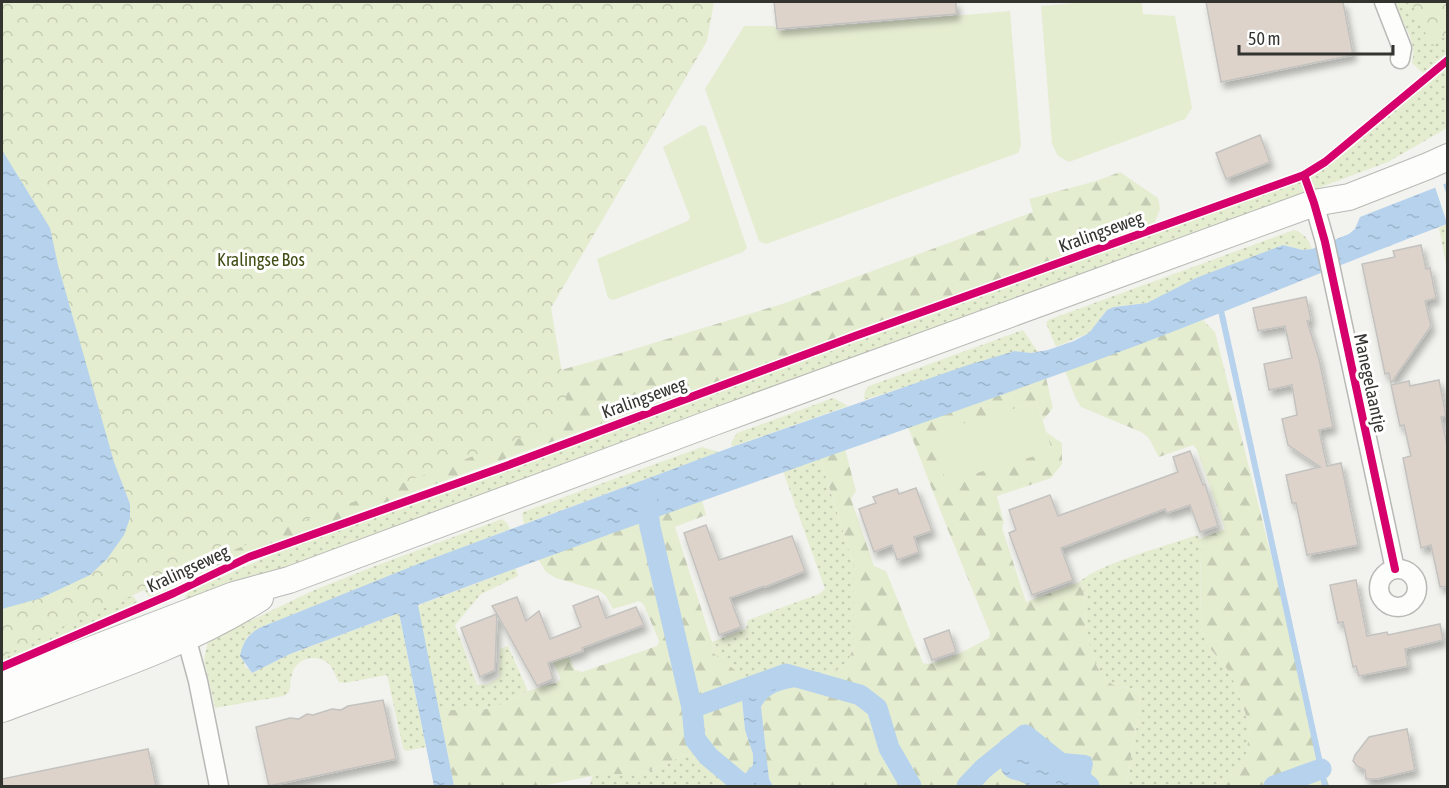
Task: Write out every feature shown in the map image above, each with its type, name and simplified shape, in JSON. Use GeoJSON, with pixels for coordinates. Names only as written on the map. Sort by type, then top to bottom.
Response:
{"type":"FeatureCollection","features":[{"type":"Feature","properties":{"kind":"main road"},"geometry":{"type":"LineString","coordinates":[[1314,203],[1328,194],[1448,139]]}},
{"type":"Feature","properties":{"kind":"main road"},"geometry":{"type":"LineString","coordinates":[[2,684],[182,627],[234,595],[289,580],[1314,203],[1348,197],[1448,157]]}},
{"type":"Feature","properties":{"kind":"main road"},"geometry":{"type":"LineString","coordinates":[[2,709],[161,649],[182,627]]}},
{"type":"Feature","properties":{"kind":"street"},"geometry":{"type":"LineString","coordinates":[[1384,2],[1402,48],[1400,59]]}},
{"type":"Feature","properties":{"kind":"street","name":"Manegelaantje"},"geometry":{"type":"LineString","coordinates":[[1314,203],[1325,242],[1395,569]]}},
{"type":"Feature","properties":{"kind":"street"},"geometry":{"type":"LineString","coordinates":[[182,627],[198,681],[219,786]]}},
{"type":"Feature","properties":{"kind":"green space","name":"Kralingse Bos"},"geometry":{"type":"Polygon","coordinates":[[[2,2],[714,2],[707,41],[551,308],[570,419],[272,533],[66,625],[2,657],[2,2]]]}},
{"type":"Feature","properties":{"kind":"green space"},"geometry":{"type":"Polygon","coordinates":[[[1085,2],[1142,2],[1143,14],[1175,16],[1192,108],[1185,119],[1069,162],[1058,156],[1052,144],[1041,6],[1085,2]]]}},
{"type":"Feature","properties":{"kind":"green space"},"geometry":{"type":"Polygon","coordinates":[[[1392,2],[1447,2],[1447,53],[1423,73],[1412,63],[1411,39],[1392,2]]]}},
{"type":"Feature","properties":{"kind":"green space"},"geometry":{"type":"Polygon","coordinates":[[[1411,2],[1447,2],[1447,33],[1432,47],[1411,2]]]}},
{"type":"Feature","properties":{"kind":"green space"},"geometry":{"type":"Polygon","coordinates":[[[1010,11],[1021,145],[1018,153],[766,244],[759,241],[705,89],[744,26],[774,26],[780,31],[1010,11]]]}},
{"type":"Feature","properties":{"kind":"green space"},"geometry":{"type":"Polygon","coordinates":[[[1447,66],[1447,128],[1388,162],[1313,190],[1310,178],[1333,162],[1447,66]]]}},
{"type":"Feature","properties":{"kind":"green space"},"geometry":{"type":"Polygon","coordinates":[[[701,125],[706,126],[747,248],[743,252],[613,300],[608,298],[597,259],[688,221],[690,217],[663,147],[701,125]]]}},
{"type":"Feature","properties":{"kind":"green space"},"geometry":{"type":"Polygon","coordinates":[[[1120,172],[1158,198],[1160,209],[1155,222],[238,556],[199,574],[186,561],[536,377],[785,303],[1033,212],[1029,199],[1096,181],[1120,172]]]}},
{"type":"Feature","properties":{"kind":"green space"},"geometry":{"type":"Polygon","coordinates":[[[1302,181],[1307,193],[542,472],[187,605],[185,597],[189,591],[281,551],[1302,181]]]}},
{"type":"Feature","properties":{"kind":"green space"},"geometry":{"type":"Polygon","coordinates":[[[1447,224],[1446,229],[1447,269],[1439,228],[1447,224]]]}},
{"type":"Feature","properties":{"kind":"green space"},"geometry":{"type":"Polygon","coordinates":[[[1294,230],[1306,237],[1312,249],[1303,250],[1283,245],[1147,303],[1114,307],[1107,310],[1089,333],[1056,347],[1046,323],[1048,320],[1294,230]]]}},
{"type":"Feature","properties":{"kind":"green space"},"geometry":{"type":"Polygon","coordinates":[[[1203,320],[1215,332],[1329,786],[1214,786],[1244,766],[1250,730],[1231,674],[1209,647],[1201,629],[1200,539],[1225,529],[1197,450],[1193,445],[1159,457],[1148,437],[1141,432],[1081,407],[1065,371],[1203,320]]]}},
{"type":"Feature","properties":{"kind":"green space"},"geometry":{"type":"Polygon","coordinates":[[[1023,330],[1038,352],[1015,351],[864,400],[865,391],[869,386],[1023,330]]]}},
{"type":"Feature","properties":{"kind":"green space"},"geometry":{"type":"Polygon","coordinates":[[[1046,378],[1053,408],[1043,420],[1037,402],[931,434],[1052,451],[1046,432],[1062,443],[1062,464],[1051,478],[997,496],[1004,523],[1002,528],[1026,602],[1080,582],[1083,587],[1088,638],[1095,662],[1109,682],[1139,693],[1140,707],[1126,786],[1088,786],[1090,782],[1086,755],[1063,754],[1010,734],[1008,778],[1023,781],[1028,786],[773,786],[769,779],[762,733],[761,708],[763,702],[778,691],[817,682],[822,679],[822,674],[840,669],[848,661],[854,646],[854,566],[820,458],[845,449],[856,491],[851,499],[874,566],[886,571],[923,663],[930,664],[947,659],[989,638],[990,633],[908,427],[1046,378]]]}},
{"type":"Feature","properties":{"kind":"green space"},"geometry":{"type":"Polygon","coordinates":[[[833,398],[848,406],[732,447],[731,443],[737,433],[833,398]]]}},
{"type":"Feature","properties":{"kind":"green space"},"geometry":{"type":"Polygon","coordinates":[[[1037,402],[1052,451],[946,482],[931,433],[1037,402]]]}},
{"type":"Feature","properties":{"kind":"green space"},"geometry":{"type":"Polygon","coordinates":[[[702,447],[719,452],[524,524],[523,512],[702,447]]]}},
{"type":"Feature","properties":{"kind":"green space"},"geometry":{"type":"Polygon","coordinates":[[[820,458],[854,566],[854,646],[848,661],[840,669],[822,674],[798,672],[750,682],[718,659],[713,653],[712,642],[746,629],[748,620],[819,594],[825,589],[783,471],[820,458]]]}},
{"type":"Feature","properties":{"kind":"green space"},"geometry":{"type":"Polygon","coordinates":[[[702,500],[706,515],[675,527],[712,642],[713,653],[750,682],[742,700],[745,730],[753,754],[753,765],[745,774],[727,773],[726,780],[733,786],[718,786],[724,775],[695,754],[690,753],[641,774],[596,774],[542,786],[454,786],[438,710],[482,710],[496,707],[528,691],[556,683],[561,679],[544,642],[560,636],[575,670],[582,672],[657,646],[659,641],[644,605],[639,601],[613,609],[606,596],[600,591],[556,578],[546,572],[538,559],[702,500]]]}},
{"type":"Feature","properties":{"kind":"green space"},"geometry":{"type":"Polygon","coordinates":[[[502,519],[510,529],[259,628],[247,637],[244,665],[252,673],[290,654],[399,613],[426,747],[406,751],[403,748],[387,675],[345,683],[339,682],[330,665],[320,659],[308,659],[298,664],[292,674],[289,692],[284,696],[215,708],[204,659],[208,641],[312,591],[502,519]]]}},
{"type":"Feature","properties":{"kind":"green space"},"geometry":{"type":"Polygon","coordinates":[[[1197,535],[1200,539],[1201,629],[1209,647],[1231,674],[1249,723],[1250,730],[1244,766],[1214,786],[1126,786],[1140,707],[1139,693],[1109,682],[1095,662],[1088,638],[1083,587],[1080,582],[1088,575],[1117,562],[1197,535]]]}},
{"type":"Feature","properties":{"kind":"green space"},"geometry":{"type":"Polygon","coordinates":[[[164,550],[171,588],[150,597],[132,577],[164,550]]]}},
{"type":"Feature","properties":{"kind":"green space"},"geometry":{"type":"Polygon","coordinates":[[[516,568],[518,576],[481,594],[455,625],[477,685],[488,684],[499,677],[500,649],[508,646],[528,691],[496,707],[482,710],[438,710],[417,606],[516,568]]]}},
{"type":"Feature","properties":{"kind":"green space"},"geometry":{"type":"Polygon","coordinates":[[[124,586],[138,602],[2,661],[2,633],[124,586]]]}},
{"type":"Feature","properties":{"kind":"green space"},"geometry":{"type":"Polygon","coordinates":[[[690,753],[695,753],[724,775],[718,786],[590,786],[592,776],[596,774],[641,774],[690,753]]]}},
{"type":"Feature","properties":{"kind":"water"},"geometry":{"type":"Polygon","coordinates":[[[2,150],[50,228],[58,265],[114,462],[130,504],[130,518],[124,535],[107,559],[90,575],[41,598],[2,609],[2,150]]]}},
{"type":"Feature","properties":{"kind":"water"},"geometry":{"type":"Polygon","coordinates":[[[1447,183],[1447,224],[1087,364],[584,543],[418,605],[454,786],[434,786],[399,613],[290,654],[252,673],[240,656],[246,640],[259,628],[423,562],[732,447],[968,365],[1015,351],[1031,353],[1074,341],[1089,333],[1107,310],[1114,307],[1147,303],[1196,278],[1283,245],[1303,250],[1312,249],[1349,234],[1355,229],[1360,217],[1447,183]]]}},
{"type":"Feature","properties":{"kind":"water"},"geometry":{"type":"Polygon","coordinates":[[[819,672],[822,674],[822,679],[773,694],[761,707],[769,779],[773,786],[745,786],[727,779],[724,775],[727,773],[745,774],[753,765],[753,754],[745,730],[742,700],[750,682],[819,672]]]}},
{"type":"Feature","properties":{"kind":"water"},"geometry":{"type":"Polygon","coordinates":[[[1010,734],[1063,753],[1091,757],[1093,764],[1088,786],[1028,786],[1006,776],[999,763],[998,751],[1000,741],[1010,734]]]}},
{"type":"Feature","properties":{"kind":"pier"},"geometry":{"type":"Polygon","coordinates":[[[1443,184],[1447,195],[1447,223],[1435,187],[1443,184]]]}},
{"type":"Feature","properties":{"kind":"building"},"geometry":{"type":"Polygon","coordinates":[[[774,2],[956,2],[956,14],[777,29],[774,2]]]}},
{"type":"Feature","properties":{"kind":"building"},"geometry":{"type":"Polygon","coordinates":[[[1206,2],[1343,2],[1353,55],[1221,82],[1206,2]]]}},
{"type":"Feature","properties":{"kind":"building"},"geometry":{"type":"Polygon","coordinates":[[[1260,135],[1270,162],[1226,179],[1216,153],[1260,135]]]}},
{"type":"Feature","properties":{"kind":"building"},"geometry":{"type":"Polygon","coordinates":[[[1421,245],[1426,269],[1430,268],[1436,298],[1425,301],[1431,326],[1391,383],[1389,373],[1385,374],[1362,264],[1395,257],[1393,251],[1421,245]]]}},
{"type":"Feature","properties":{"kind":"building"},"geometry":{"type":"Polygon","coordinates":[[[1306,297],[1311,320],[1307,321],[1319,359],[1333,427],[1319,430],[1327,466],[1341,463],[1358,545],[1307,555],[1296,503],[1292,503],[1286,475],[1320,467],[1288,445],[1282,419],[1297,415],[1292,385],[1269,390],[1264,364],[1292,358],[1285,326],[1258,331],[1253,308],[1306,297]]]}},
{"type":"Feature","properties":{"kind":"building"},"geometry":{"type":"Polygon","coordinates":[[[1439,380],[1446,416],[1441,417],[1448,450],[1448,586],[1440,587],[1431,545],[1421,548],[1403,458],[1411,456],[1404,425],[1400,426],[1391,385],[1409,381],[1410,386],[1439,380]]]}},
{"type":"Feature","properties":{"kind":"building"},"geometry":{"type":"Polygon","coordinates":[[[1190,451],[1203,485],[1205,484],[1218,526],[1200,532],[1190,505],[1167,513],[1165,509],[1061,548],[1073,580],[1032,595],[1009,533],[1016,530],[1009,510],[1050,495],[1058,516],[1178,472],[1173,457],[1190,451]]]}},
{"type":"Feature","properties":{"kind":"building"},"geometry":{"type":"Polygon","coordinates":[[[916,488],[932,531],[914,537],[919,552],[897,560],[892,545],[874,552],[859,509],[876,503],[873,497],[897,489],[899,494],[916,488]]]}},
{"type":"Feature","properties":{"kind":"building"},"geometry":{"type":"Polygon","coordinates":[[[706,525],[719,560],[792,536],[805,571],[730,598],[741,627],[719,635],[684,533],[706,525]]]}},
{"type":"Feature","properties":{"kind":"building"},"geometry":{"type":"Polygon","coordinates":[[[1356,580],[1367,636],[1387,632],[1388,635],[1440,624],[1443,640],[1405,649],[1408,666],[1359,676],[1356,666],[1353,667],[1343,622],[1338,623],[1330,585],[1356,580]]]}},
{"type":"Feature","properties":{"kind":"building"},"geometry":{"type":"Polygon","coordinates":[[[598,596],[606,618],[636,607],[644,625],[548,663],[553,679],[537,686],[492,606],[517,597],[526,621],[539,611],[550,639],[581,627],[573,606],[598,596]]]}},
{"type":"Feature","properties":{"kind":"building"},"geometry":{"type":"Polygon","coordinates":[[[497,614],[495,670],[480,677],[461,628],[497,614]]]}},
{"type":"Feature","properties":{"kind":"building"},"geometry":{"type":"Polygon","coordinates":[[[949,630],[956,652],[932,660],[924,639],[949,630]]]}},
{"type":"Feature","properties":{"kind":"building"},"geometry":{"type":"Polygon","coordinates":[[[383,700],[396,759],[269,786],[256,727],[290,718],[299,719],[307,714],[313,715],[332,709],[341,710],[348,706],[383,700]]]}},
{"type":"Feature","properties":{"kind":"building"},"geometry":{"type":"Polygon","coordinates":[[[1407,729],[1415,770],[1377,779],[1366,779],[1365,770],[1353,761],[1369,737],[1407,729]]]}},
{"type":"Feature","properties":{"kind":"building"},"geometry":{"type":"Polygon","coordinates":[[[148,749],[156,786],[3,786],[2,779],[148,749]]]}},
{"type":"Feature","properties":{"kind":"waterway"},"geometry":{"type":"LineString","coordinates":[[1220,306],[1325,786]]}},
{"type":"Feature","properties":{"kind":"waterway"},"geometry":{"type":"LineString","coordinates":[[646,497],[650,527],[692,708],[786,674],[860,695],[877,708],[889,748],[911,786]]}},
{"type":"Feature","properties":{"kind":"waterway"},"geometry":{"type":"LineString","coordinates":[[692,708],[695,739],[708,756],[744,786]]}},
{"type":"Feature","properties":{"kind":"waterway"},"geometry":{"type":"LineString","coordinates":[[967,786],[983,769],[1025,735],[1089,786]]}},
{"type":"Feature","properties":{"kind":"waterway"},"geometry":{"type":"LineString","coordinates":[[1274,786],[1321,769]]}},
{"type":"Feature","properties":{"kind":"cycle path","name":"Kralingseweg"},"geometry":{"type":"LineString","coordinates":[[2,667],[174,593],[249,557],[503,467],[855,336],[1304,175],[1325,162],[1448,60]]}},
{"type":"Feature","properties":{"kind":"cycle path"},"geometry":{"type":"LineString","coordinates":[[1304,175],[1325,242],[1395,569]]}}]}
